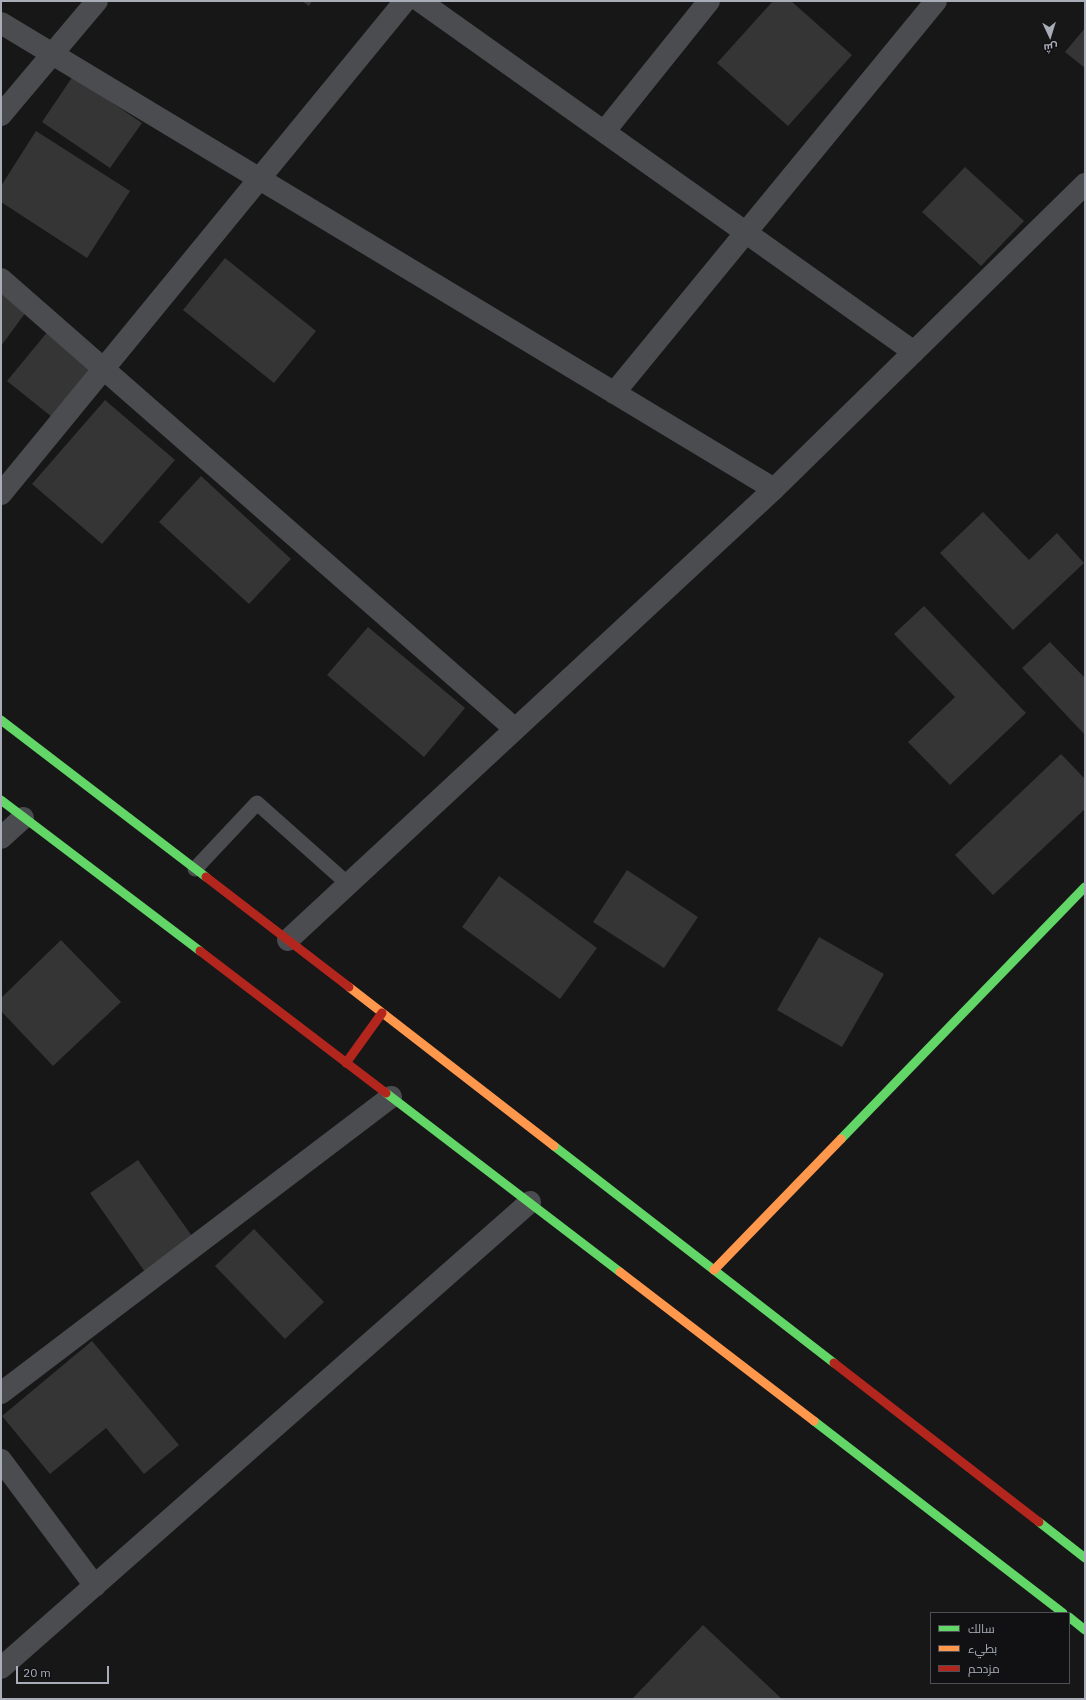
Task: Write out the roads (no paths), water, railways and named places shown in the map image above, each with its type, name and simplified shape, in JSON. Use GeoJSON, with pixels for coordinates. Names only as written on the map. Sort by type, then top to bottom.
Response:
{"type":"FeatureCollection","features":[{"type":"Feature","properties":{"kind":"main road"},"geometry":{"type":"LineString","coordinates":[[1,720],[288,940],[1085,1558]]}},
{"type":"Feature","properties":{"kind":"main road"},"geometry":{"type":"LineString","coordinates":[[1,800],[530,1202],[1062,1612]]}},
{"type":"Feature","properties":{"kind":"main road"},"geometry":{"type":"LineString","coordinates":[[714,1270],[1085,887]]}},
{"type":"Feature","properties":{"kind":"main road"},"geometry":{"type":"LineString","coordinates":[[346,1063],[382,1013]]}},
{"type":"Feature","properties":{"kind":"main road"},"geometry":{"type":"LineString","coordinates":[[1070,1618],[1085,1630]]}},
{"type":"Feature","properties":{"kind":"street"},"geometry":{"type":"LineString","coordinates":[[1,116],[96,1]]}},
{"type":"Feature","properties":{"kind":"street"},"geometry":{"type":"LineString","coordinates":[[1,494],[405,1]]}},
{"type":"Feature","properties":{"kind":"street"},"geometry":{"type":"LineString","coordinates":[[420,1],[914,352]]}},
{"type":"Feature","properties":{"kind":"street"},"geometry":{"type":"LineString","coordinates":[[604,132],[709,1]]}},
{"type":"Feature","properties":{"kind":"street"},"geometry":{"type":"LineString","coordinates":[[614,393],[936,1]]}},
{"type":"Feature","properties":{"kind":"street"},"geometry":{"type":"LineString","coordinates":[[1,23],[774,489]]}},
{"type":"Feature","properties":{"kind":"street"},"geometry":{"type":"LineString","coordinates":[[288,940],[774,489],[1085,184]]}},
{"type":"Feature","properties":{"kind":"street"},"geometry":{"type":"LineString","coordinates":[[1,279],[515,729]]}},
{"type":"Feature","properties":{"kind":"street"},"geometry":{"type":"LineString","coordinates":[[1,838],[23,818]]}},
{"type":"Feature","properties":{"kind":"street"},"geometry":{"type":"LineString","coordinates":[[1,1392],[391,1097]]}},
{"type":"Feature","properties":{"kind":"street"},"geometry":{"type":"LineString","coordinates":[[1,1668],[530,1202]]}},
{"type":"Feature","properties":{"kind":"street"},"geometry":{"type":"LineString","coordinates":[[1,1460],[95,1586]]}},
{"type":"Feature","properties":{"kind":"lane"},"geometry":{"type":"LineString","coordinates":[[195,869],[257,803],[348,884]]}}]}
